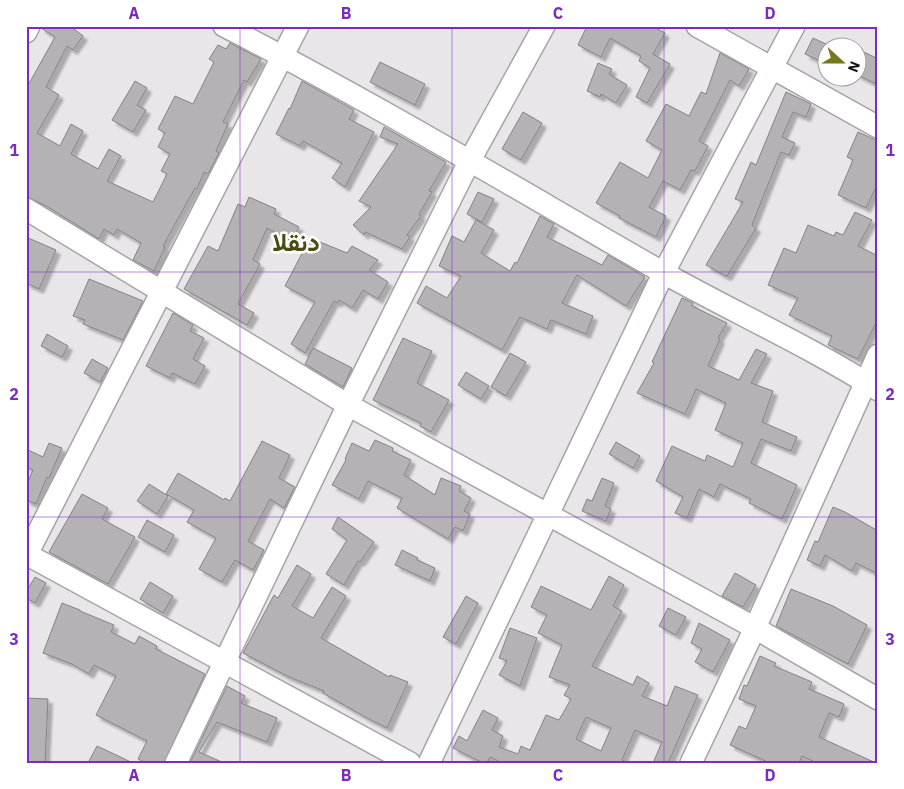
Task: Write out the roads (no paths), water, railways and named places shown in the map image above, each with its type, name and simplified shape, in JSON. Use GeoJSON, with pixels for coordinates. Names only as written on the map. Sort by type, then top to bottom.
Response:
{"type":"FeatureCollection","features":[{"type":"Feature","properties":{"kind":"street"},"geometry":{"type":"LineString","coordinates":[[26,32],[30,26]]}},
{"type":"Feature","properties":{"kind":"street"},"geometry":{"type":"LineString","coordinates":[[224,26],[470,160],[664,272],[871,386]]}},
{"type":"Feature","properties":{"kind":"street"},"geometry":{"type":"LineString","coordinates":[[298,26],[26,555],[410,763]]}},
{"type":"Feature","properties":{"kind":"street"},"geometry":{"type":"LineString","coordinates":[[176,763],[348,405],[470,160],[544,26]]}},
{"type":"Feature","properties":{"kind":"street"},"geometry":{"type":"LineString","coordinates":[[697,26],[878,127]]}},
{"type":"Feature","properties":{"kind":"street"},"geometry":{"type":"LineString","coordinates":[[429,763],[664,272],[794,26]]}},
{"type":"Feature","properties":{"kind":"street"},"geometry":{"type":"LineString","coordinates":[[26,209],[348,405],[755,628],[878,699]]}},
{"type":"Feature","properties":{"kind":"street"},"geometry":{"type":"LineString","coordinates":[[691,763],[871,386],[878,355]]}},
{"type":"Feature","properties":{"kind":"district","name":"دنقلا"},"geometry":{"type":"Point","coordinates":[296,241]}}]}
